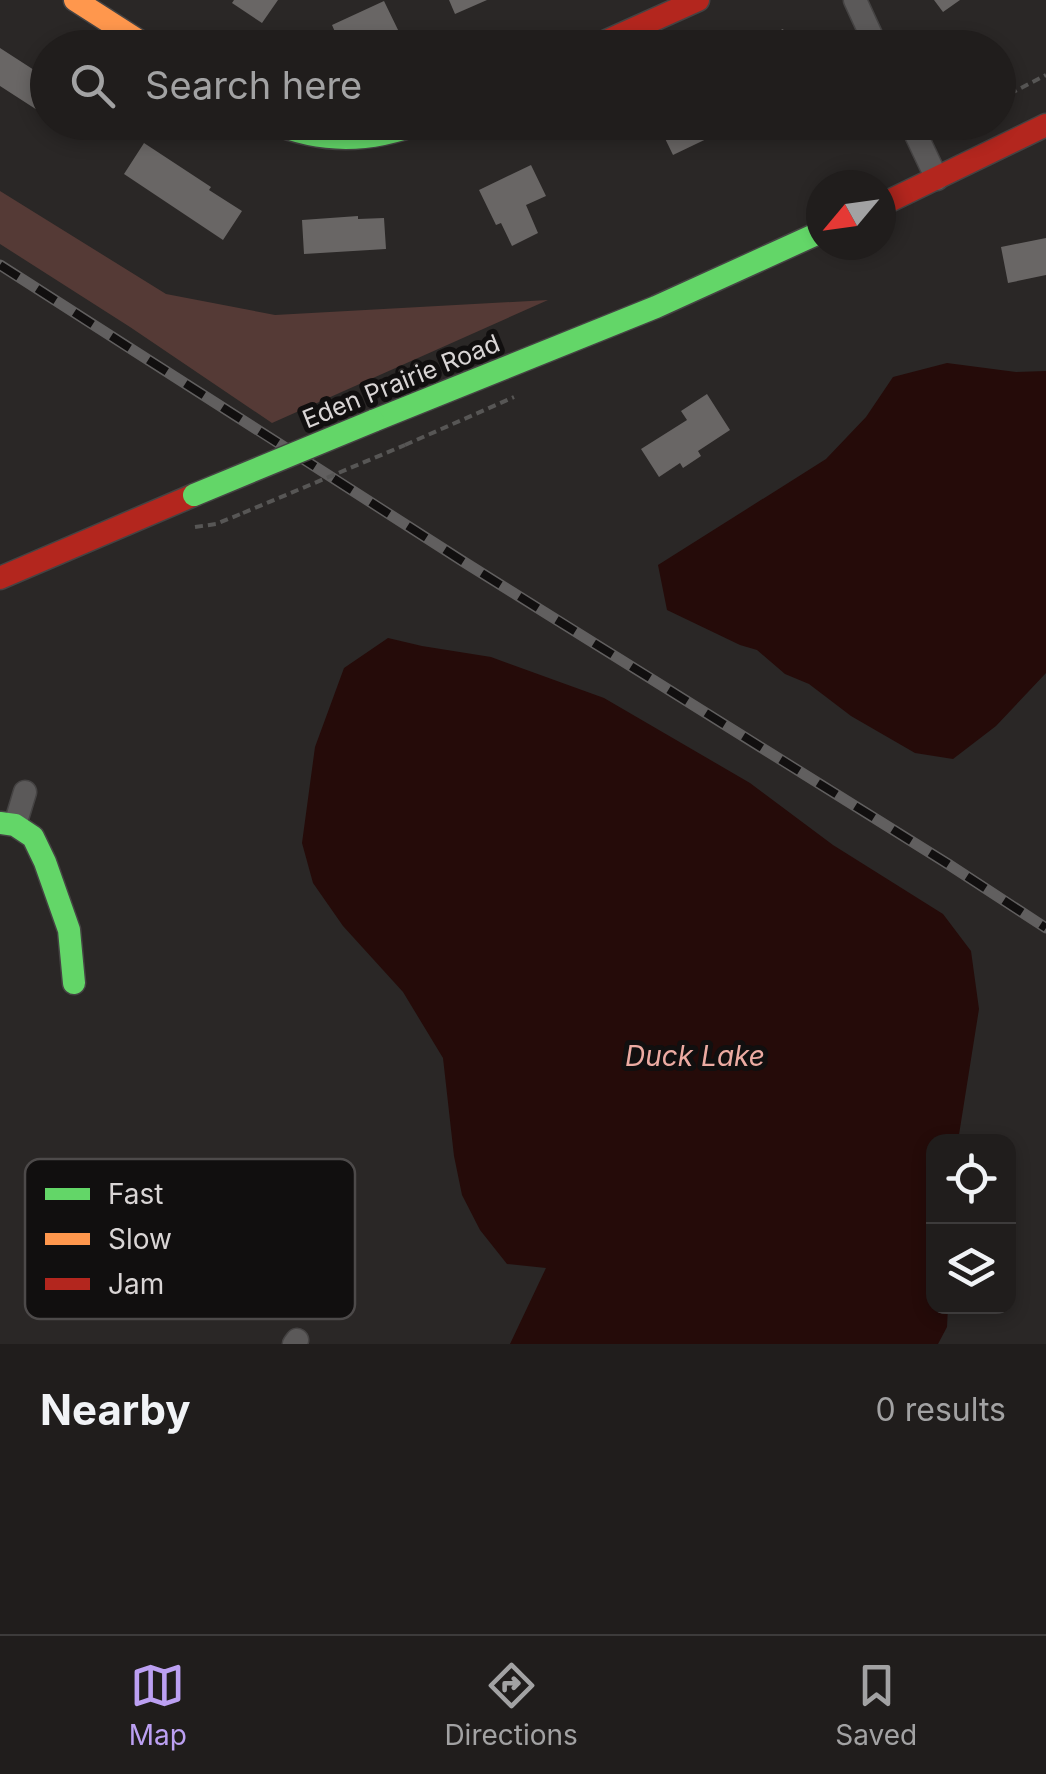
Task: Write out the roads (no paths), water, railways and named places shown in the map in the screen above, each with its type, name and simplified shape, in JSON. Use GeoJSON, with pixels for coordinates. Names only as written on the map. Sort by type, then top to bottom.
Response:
{"type":"FeatureCollection","features":[{"type":"Feature","properties":{"kind":"main road"},"geometry":{"type":"LineString","coordinates":[[631,30],[698,0]]}},
{"type":"Feature","properties":{"kind":"main road"},"geometry":{"type":"LineString","coordinates":[[85,2],[125,30]]}},
{"type":"Feature","properties":{"kind":"main road"},"geometry":{"type":"LineString","coordinates":[[1016,140],[1046,125]]}},
{"type":"Feature","properties":{"kind":"main road"},"geometry":{"type":"LineString","coordinates":[[896,197],[1016,140]]}},
{"type":"Feature","properties":{"kind":"main road","name":"Eden Prairie Road"},"geometry":{"type":"LineString","coordinates":[[0,578],[656,307],[806,239]]}},
{"type":"Feature","properties":{"kind":"main road"},"geometry":{"type":"LineString","coordinates":[[8,824],[33,837],[58,896],[69,930],[74,983]]}},
{"type":"Feature","properties":{"kind":"street"},"geometry":{"type":"LineString","coordinates":[[856,0],[869,30]]}},
{"type":"Feature","properties":{"kind":"street"},"geometry":{"type":"LineString","coordinates":[[919,140],[937,179]]}},
{"type":"Feature","properties":{"kind":"street"},"geometry":{"type":"LineString","coordinates":[[8,824],[26,792]]}},
{"type":"Feature","properties":{"kind":"water"},"geometry":{"type":"Polygon","coordinates":[[[947,363],[1016,372],[1046,371],[1046,673],[996,726],[953,759],[915,753],[851,716],[809,684],[785,674],[757,650],[667,610],[658,565],[826,459],[866,417],[893,377],[947,363]]]}},
{"type":"Feature","properties":{"kind":"water","name":"Duck Lake"},"geometry":{"type":"Polygon","coordinates":[[[388,638],[491,657],[604,698],[750,783],[833,845],[943,914],[971,951],[979,1009],[959,1134],[926,1134],[926,1314],[948,1314],[947,1327],[938,1344],[510,1344],[546,1268],[507,1264],[480,1230],[462,1195],[443,1058],[403,992],[343,926],[313,883],[302,843],[315,747],[344,668],[388,638]]]}},
{"type":"Feature","properties":{"kind":"railway"},"geometry":{"type":"LineString","coordinates":[[0,265],[1046,928]]}}]}
